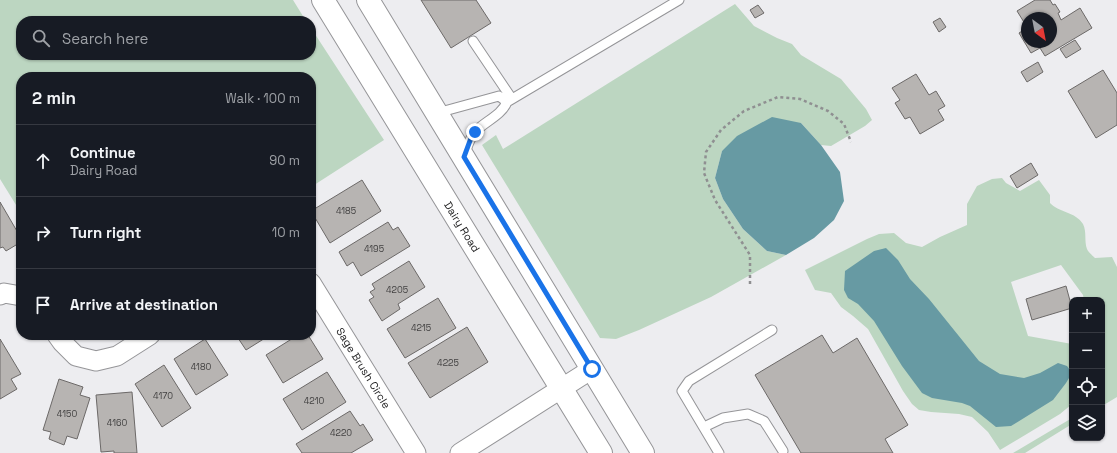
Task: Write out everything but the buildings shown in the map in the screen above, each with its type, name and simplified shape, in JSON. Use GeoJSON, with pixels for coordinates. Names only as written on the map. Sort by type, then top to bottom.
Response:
{"type":"FeatureCollection","features":[{"type":"Feature","properties":{"kind":"street","name":"Dairy Road"},"geometry":{"type":"LineString","coordinates":[[323,0],[601,453]]}},
{"type":"Feature","properties":{"kind":"street"},"geometry":{"type":"LineString","coordinates":[[368,0],[643,453]]}},
{"type":"Feature","properties":{"kind":"street","name":"Sage Brush Circle"},"geometry":{"type":"LineString","coordinates":[[316,291],[416,453]]}},
{"type":"Feature","properties":{"kind":"street"},"geometry":{"type":"LineString","coordinates":[[0,295],[4,293],[16,295]]}},
{"type":"Feature","properties":{"kind":"street"},"geometry":{"type":"LineString","coordinates":[[61,340],[76,356],[96,361],[117,356],[142,340]]}},
{"type":"Feature","properties":{"kind":"street"},"geometry":{"type":"LineString","coordinates":[[460,453],[592,369]]}},
{"type":"Feature","properties":{"kind":"lane"},"geometry":{"type":"LineString","coordinates":[[464,157],[471,138],[475,132],[504,110],[509,101],[679,0]]}},
{"type":"Feature","properties":{"kind":"lane"},"geometry":{"type":"LineString","coordinates":[[473,41],[509,101]]}},
{"type":"Feature","properties":{"kind":"lane"},"geometry":{"type":"LineString","coordinates":[[437,113],[498,96],[509,101]]}},
{"type":"Feature","properties":{"kind":"lane"},"geometry":{"type":"LineString","coordinates":[[719,453],[682,391],[689,381],[772,330]]}},
{"type":"Feature","properties":{"kind":"lane"},"geometry":{"type":"LineString","coordinates":[[704,427],[723,418],[748,414],[764,421],[783,451]]}},
{"type":"Feature","properties":{"kind":"path"},"geometry":{"type":"LineString","coordinates":[[750,284],[750,255],[715,200],[704,173],[706,152],[721,130],[744,111],[778,96],[800,99],[828,111],[844,124],[850,142]]}},
{"type":"Feature","properties":{"kind":"green space"},"geometry":{"type":"Polygon","coordinates":[[[0,0],[293,0],[303,16],[16,16],[16,60],[316,60],[316,36],[384,140],[316,184],[316,72],[16,72],[16,205],[0,179],[0,0]]]}},
{"type":"Feature","properties":{"kind":"green space"},"geometry":{"type":"Polygon","coordinates":[[[735,4],[754,26],[792,44],[801,55],[841,79],[866,109],[872,120],[865,126],[831,146],[821,145],[801,123],[722,151],[715,178],[723,199],[743,229],[767,251],[786,255],[711,297],[639,330],[616,339],[600,338],[482,145],[496,135],[503,149],[735,4]]]}},
{"type":"Feature","properties":{"kind":"green space"},"geometry":{"type":"Polygon","coordinates":[[[1002,178],[1006,183],[1020,191],[1039,180],[1050,195],[1050,203],[1053,206],[1072,214],[1083,224],[1086,246],[1089,253],[1095,258],[1112,257],[1117,267],[1117,397],[1105,404],[1105,297],[1083,297],[1061,265],[1011,282],[1028,336],[1069,343],[1069,406],[1060,414],[1000,450],[988,432],[972,417],[959,414],[919,410],[912,404],[868,329],[841,307],[831,293],[815,290],[805,270],[879,234],[894,233],[906,243],[922,247],[967,225],[967,204],[977,186],[992,179],[1002,178]]]}},
{"type":"Feature","properties":{"kind":"green space"},"geometry":{"type":"Polygon","coordinates":[[[1069,420],[1069,426],[1025,453],[1013,453],[1069,420]]]}},
{"type":"Feature","properties":{"kind":"water"},"geometry":{"type":"Polygon","coordinates":[[[772,117],[801,123],[821,145],[840,172],[844,201],[834,220],[814,238],[786,255],[767,251],[743,229],[723,199],[715,178],[722,151],[737,136],[772,117]]]}},
{"type":"Feature","properties":{"kind":"water"},"geometry":{"type":"Polygon","coordinates":[[[886,248],[898,260],[910,279],[929,299],[979,361],[1000,374],[1024,378],[1040,373],[1058,363],[1067,366],[1069,369],[1069,378],[1066,383],[1053,400],[1011,426],[996,427],[970,406],[962,403],[932,398],[922,393],[902,366],[874,321],[858,304],[848,298],[844,290],[845,271],[874,251],[886,248]]]}},
{"type":"Feature","properties":{"kind":"route"},"geometry":{"type":"LineString","coordinates":[[475,132],[471,138],[464,157],[592,369]]}}]}
